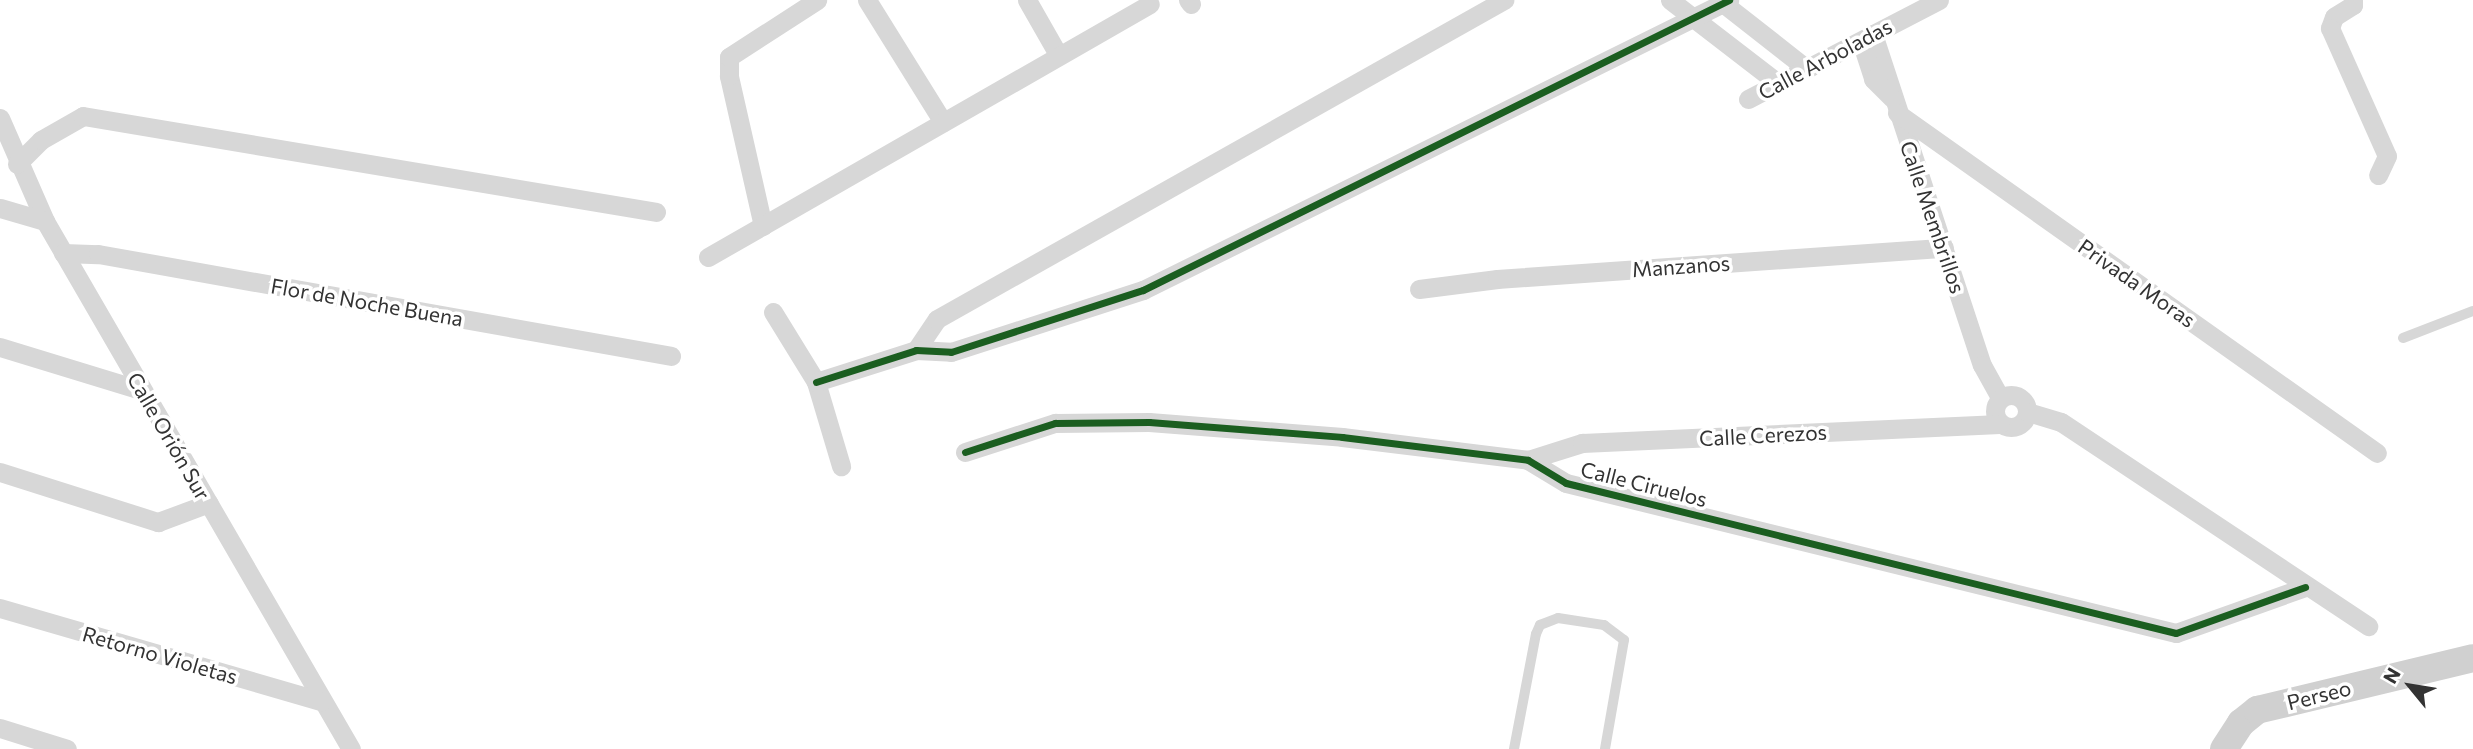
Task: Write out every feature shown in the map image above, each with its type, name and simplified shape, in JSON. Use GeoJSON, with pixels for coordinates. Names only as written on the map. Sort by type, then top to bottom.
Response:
{"type":"FeatureCollection","features":[{"type":"Feature","properties":{"kind":"street"},"geometry":{"type":"LineString","coordinates":[[763,226],[729,76],[729,57],[817,0]]}},
{"type":"Feature","properties":{"kind":"street"},"geometry":{"type":"LineString","coordinates":[[867,0],[943,122]]}},
{"type":"Feature","properties":{"kind":"street"},"geometry":{"type":"LineString","coordinates":[[1027,0],[1059,56]]}},
{"type":"Feature","properties":{"kind":"street"},"geometry":{"type":"LineString","coordinates":[[916,350],[937,318],[1504,0]]}},
{"type":"Feature","properties":{"kind":"street"},"geometry":{"type":"LineString","coordinates":[[1670,0],[1779,83]]}},
{"type":"Feature","properties":{"kind":"street","name":"Calle Arboladas"},"geometry":{"type":"LineString","coordinates":[[1748,99],[1939,0]]}},
{"type":"Feature","properties":{"kind":"street"},"geometry":{"type":"LineString","coordinates":[[2353,0],[2353,5],[2334,17],[2330,28],[2387,156],[2378,175]]}},
{"type":"Feature","properties":{"kind":"street"},"geometry":{"type":"LineString","coordinates":[[816,382],[916,350],[951,352],[1143,290],[1724,1],[1807,69]]}},
{"type":"Feature","properties":{"kind":"street"},"geometry":{"type":"LineString","coordinates":[[709,257],[1150,4]]}},
{"type":"Feature","properties":{"kind":"street","name":"Calle Membrillos"},"geometry":{"type":"LineString","coordinates":[[1867,37],[1894,105],[1982,365],[2000,398]]}},
{"type":"Feature","properties":{"kind":"street","name":"Privada Moras"},"geometry":{"type":"LineString","coordinates":[[1894,105],[2377,453]]}},
{"type":"Feature","properties":{"kind":"street"},"geometry":{"type":"LineString","coordinates":[[17,164],[41,140],[83,116],[656,212]]}},
{"type":"Feature","properties":{"kind":"street","name":"Calle Orión Sur"},"geometry":{"type":"LineString","coordinates":[[0,119],[17,164],[45,221],[351,749]]}},
{"type":"Feature","properties":{"kind":"street"},"geometry":{"type":"LineString","coordinates":[[0,208],[45,221]]}},
{"type":"Feature","properties":{"kind":"street","name":"Manzanos"},"geometry":{"type":"LineString","coordinates":[[1419,289],[1511,278],[1944,248]]}},
{"type":"Feature","properties":{"kind":"street","name":"Flor de Noche Buena"},"geometry":{"type":"LineString","coordinates":[[64,253],[98,254],[671,356]]}},
{"type":"Feature","properties":{"kind":"street"},"geometry":{"type":"LineString","coordinates":[[773,312],[816,382],[841,466]]}},
{"type":"Feature","properties":{"kind":"street"},"geometry":{"type":"LineString","coordinates":[[0,346],[141,390]]}},
{"type":"Feature","properties":{"kind":"street"},"geometry":{"type":"LineString","coordinates":[[2013,394],[2025,400],[2028,412],[2023,423],[2011,428],[2000,424],[1994,411],[2000,398],[2013,394]]}},
{"type":"Feature","properties":{"kind":"street"},"geometry":{"type":"LineString","coordinates":[[2028,412],[2061,422],[2305,587],[2368,626]]}},
{"type":"Feature","properties":{"kind":"street","name":"Calle Ciruelos"},"geometry":{"type":"LineString","coordinates":[[965,452],[1055,423],[1149,422],[1342,437],[1528,460],[1566,483],[2176,633],[2305,587]]}},
{"type":"Feature","properties":{"kind":"street","name":"Calle Cerezos"},"geometry":{"type":"LineString","coordinates":[[1528,460],[1582,443],[2000,424]]}},
{"type":"Feature","properties":{"kind":"street"},"geometry":{"type":"LineString","coordinates":[[0,472],[158,522],[208,503]]}},
{"type":"Feature","properties":{"kind":"street","name":"Retorno Violetas"},"geometry":{"type":"LineString","coordinates":[[0,608],[321,701]]}},
{"type":"Feature","properties":{"kind":"street","name":"Perseo"},"geometry":{"type":"LineString","coordinates":[[2224,749],[2241,723],[2257,710],[2473,657]]}},
{"type":"Feature","properties":{"kind":"street"},"geometry":{"type":"LineString","coordinates":[[0,728],[67,749]]}},
{"type":"Feature","properties":{"kind":"lane"},"geometry":{"type":"LineString","coordinates":[[2403,338],[2473,311]]}},
{"type":"Feature","properties":{"kind":"lane"},"geometry":{"type":"LineString","coordinates":[[1514,749],[1536,634],[1540,625],[1558,618],[1604,625],[1624,640],[1605,749]]}},
{"type":"Feature","properties":{"kind":"cycle path"},"geometry":{"type":"LineString","coordinates":[[816,382],[916,350],[951,352],[1143,290],[1729,0]]}},
{"type":"Feature","properties":{"kind":"cycle path"},"geometry":{"type":"LineString","coordinates":[[965,452],[1055,423],[1149,422],[1342,437],[1528,460],[1566,483],[2176,633],[2305,587]]}}]}
